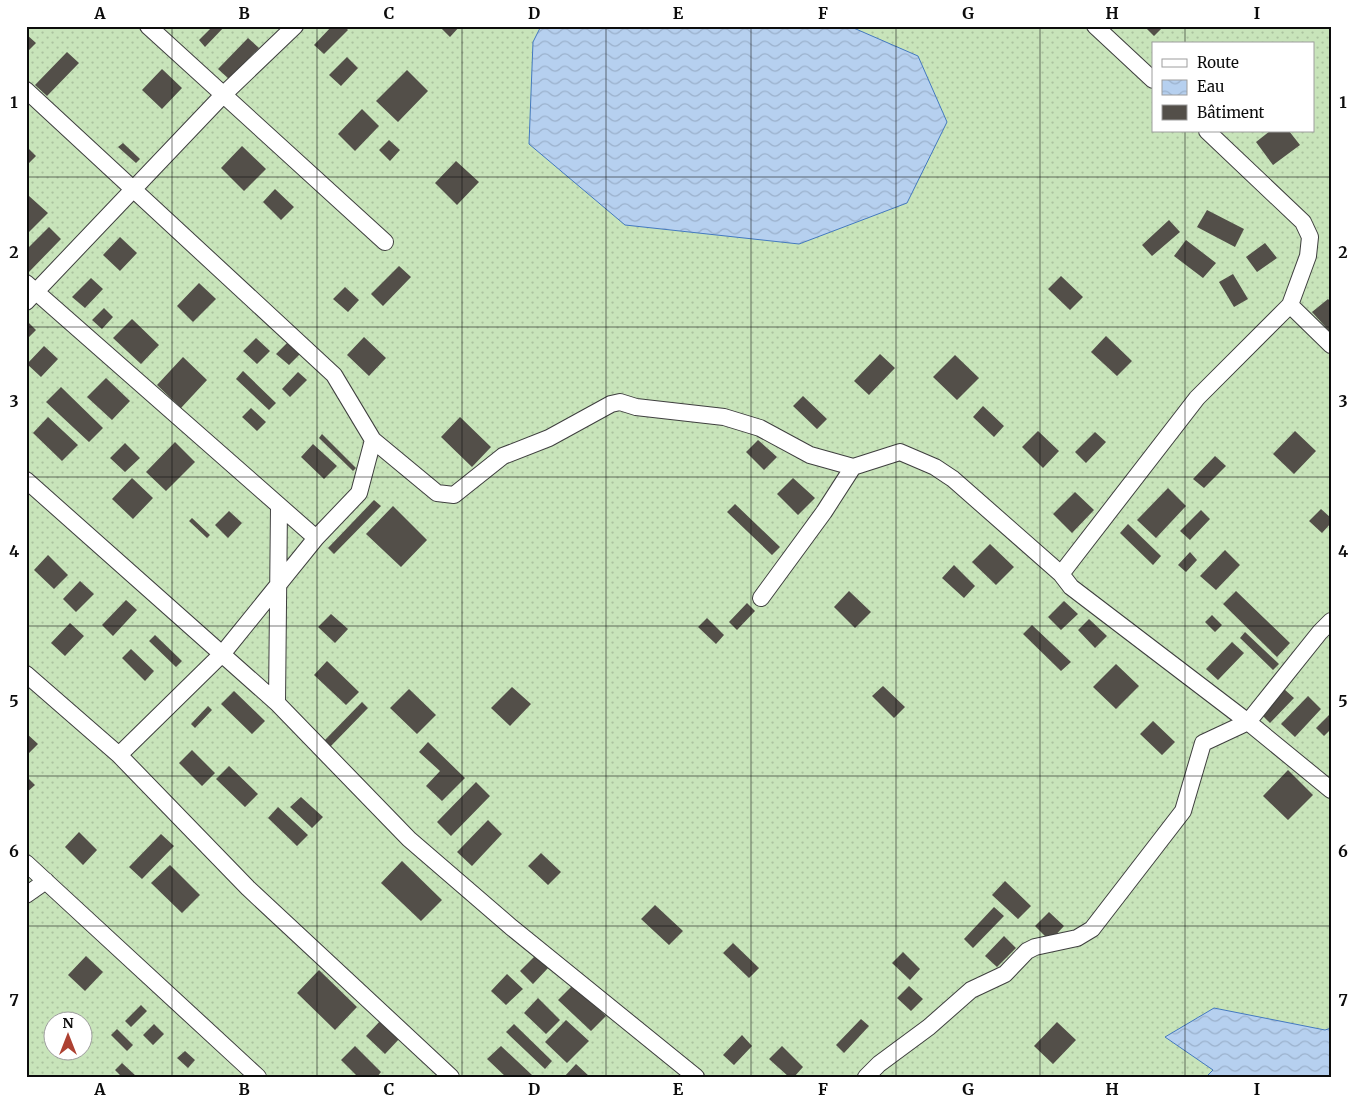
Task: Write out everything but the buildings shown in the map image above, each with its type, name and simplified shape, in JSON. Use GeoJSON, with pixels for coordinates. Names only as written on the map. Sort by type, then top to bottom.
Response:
{"type":"FeatureCollection","features":[{"type":"Feature","properties":{"kind":"street"},"geometry":{"type":"LineString","coordinates":[[148,26],[385,242]]}},
{"type":"Feature","properties":{"kind":"street"},"geometry":{"type":"LineString","coordinates":[[295,26],[222,95],[30,292],[316,538]]}},
{"type":"Feature","properties":{"kind":"street"},"geometry":{"type":"LineString","coordinates":[[1095,26],[1152,79]]}},
{"type":"Feature","properties":{"kind":"street"},"geometry":{"type":"LineString","coordinates":[[26,90],[334,375],[373,440],[437,493],[454,495],[503,456],[549,438],[610,404],[620,402],[636,407],[724,417],[748,423],[810,455],[853,467],[900,452],[935,467],[1061,574],[1071,587],[1248,722],[1331,790]]}},
{"type":"Feature","properties":{"kind":"street"},"geometry":{"type":"LineString","coordinates":[[1061,574],[1197,398],[1290,305],[1308,256],[1310,237],[1303,222],[1208,132]]}},
{"type":"Feature","properties":{"kind":"street"},"geometry":{"type":"LineString","coordinates":[[1290,305],[1331,345]]}},
{"type":"Feature","properties":{"kind":"street"},"geometry":{"type":"LineString","coordinates":[[119,756],[222,653],[316,538],[359,493],[373,440]]}},
{"type":"Feature","properties":{"kind":"street"},"geometry":{"type":"LineString","coordinates":[[761,598],[824,512],[853,467]]}},
{"type":"Feature","properties":{"kind":"street"},"geometry":{"type":"LineString","coordinates":[[26,480],[277,703],[409,839],[511,927],[696,1077]]}},
{"type":"Feature","properties":{"kind":"street"},"geometry":{"type":"LineString","coordinates":[[277,703],[279,506]]}},
{"type":"Feature","properties":{"kind":"street"},"geometry":{"type":"LineString","coordinates":[[866,1077],[879,1064],[929,1027],[971,990],[1000,977],[1027,951],[1035,947],[1076,938],[1092,929],[1184,811],[1203,744],[1248,722],[1331,622]]}},
{"type":"Feature","properties":{"kind":"street"},"geometry":{"type":"LineString","coordinates":[[26,674],[119,756],[248,888],[445,1075]]}},
{"type":"Feature","properties":{"kind":"street"},"geometry":{"type":"LineString","coordinates":[[26,863],[258,1077]]}},
{"type":"Feature","properties":{"kind":"street"},"geometry":{"type":"LineString","coordinates":[[26,896],[46,881]]}},
{"type":"Feature","properties":{"kind":"green space"},"geometry":{"type":"Polygon","coordinates":[[[26,26],[1331,26],[1331,1077],[26,1077],[26,26]]]}},
{"type":"Feature","properties":{"kind":"water"},"geometry":{"type":"Polygon","coordinates":[[[541,26],[849,26],[918,56],[947,122],[907,203],[799,244],[625,225],[529,144],[533,42],[541,26]]]}},
{"type":"Feature","properties":{"kind":"water"},"geometry":{"type":"Polygon","coordinates":[[[1214,1008],[1325,1030],[1331,1028],[1331,1077],[1206,1077],[1213,1070],[1165,1037],[1214,1008]]]}}]}
